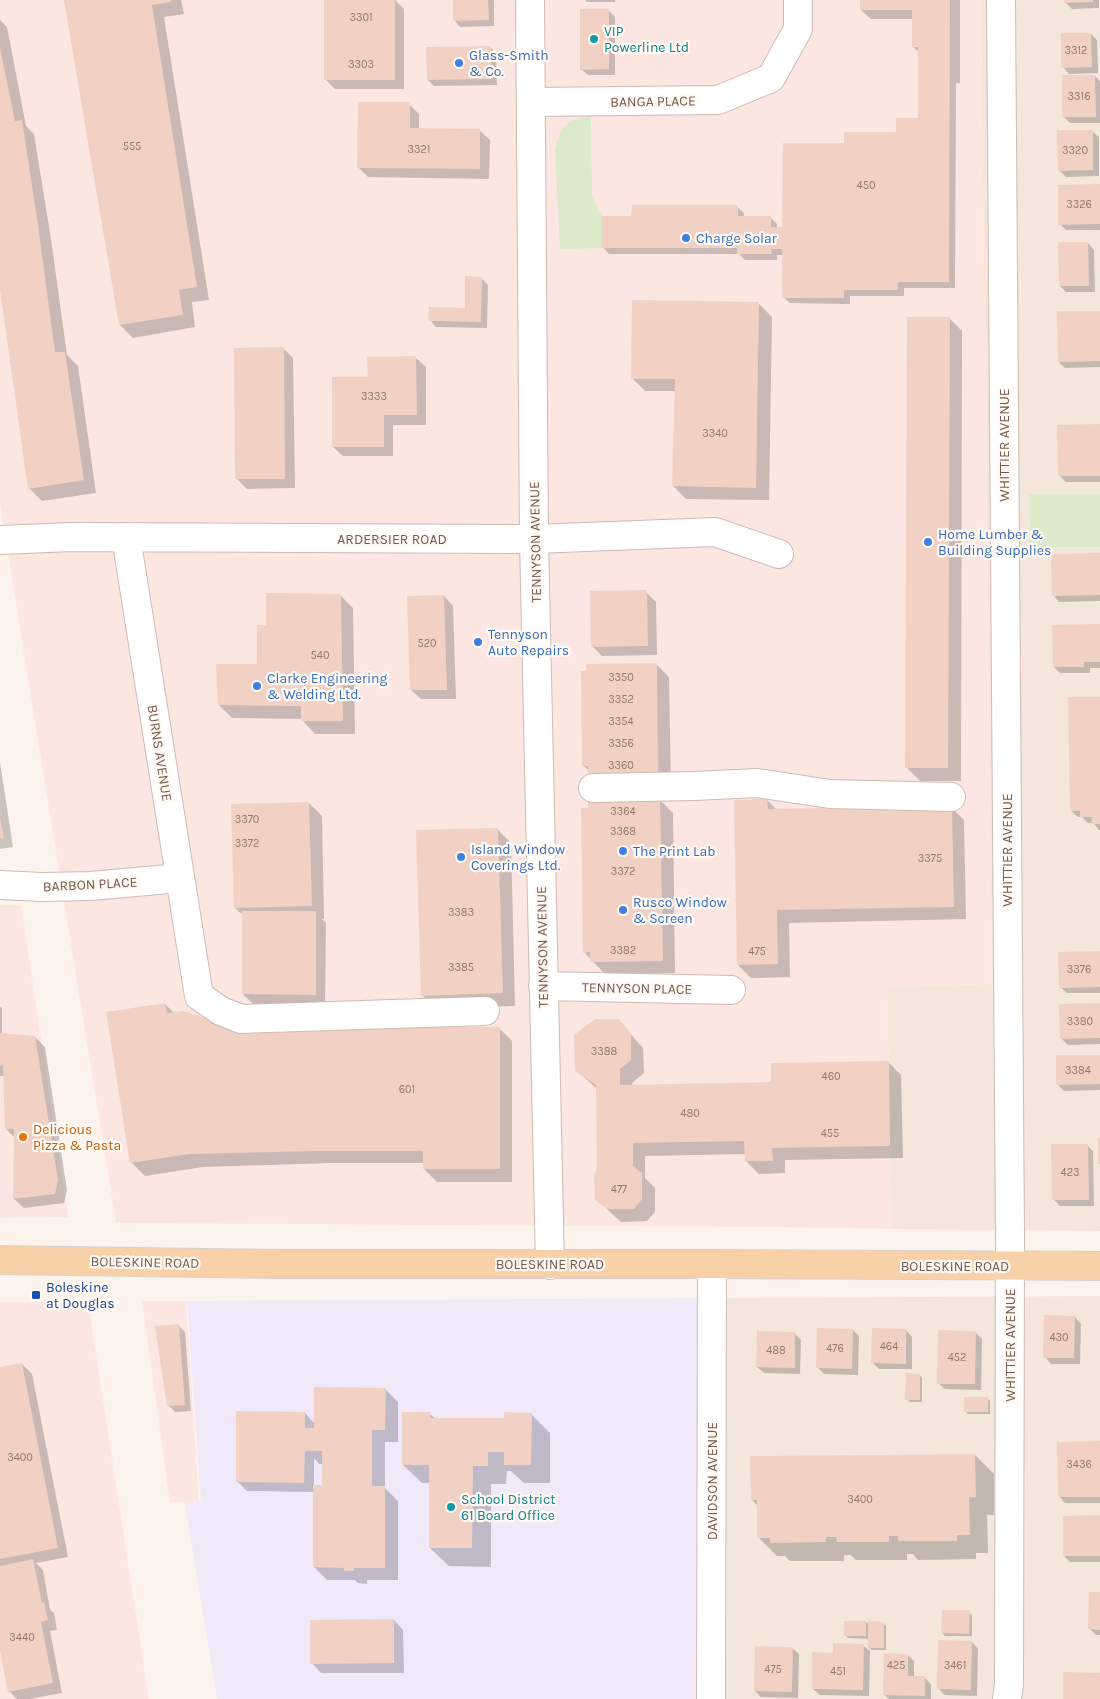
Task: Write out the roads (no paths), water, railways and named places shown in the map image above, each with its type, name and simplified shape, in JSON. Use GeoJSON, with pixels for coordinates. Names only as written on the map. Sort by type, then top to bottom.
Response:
{"type":"FeatureCollection","features":[{"type":"Feature","properties":{"kind":"main road","name":"BOLESKINE ROAD"},"geometry":{"type":"LineString","coordinates":[[0,1260],[278,1264],[1100,1266]]}},
{"type":"Feature","properties":{"kind":"street","name":"TENNYSON AVENUE"},"geometry":{"type":"LineString","coordinates":[[530,0],[534,540],[550,1265]]}},
{"type":"Feature","properties":{"kind":"street","name":"BANGA PLACE"},"geometry":{"type":"LineString","coordinates":[[532,102],[718,100],[771,78],[798,29],[798,0]]}},
{"type":"Feature","properties":{"kind":"street","name":"WHITTIER AVENUE"},"geometry":{"type":"LineString","coordinates":[[1001,0],[1010,1266],[1009,1683],[1007,1699]]}},
{"type":"Feature","properties":{"kind":"street","name":"ARDERSIER ROAD"},"geometry":{"type":"LineString","coordinates":[[0,540],[126,538],[534,540],[715,532],[779,554]]}},
{"type":"Feature","properties":{"kind":"street","name":"BURNS AVENUE"},"geometry":{"type":"LineString","coordinates":[[126,538],[199,996],[221,1011],[241,1019],[485,1011]]}},
{"type":"Feature","properties":{"kind":"street"},"geometry":{"type":"LineString","coordinates":[[593,788],[756,784],[830,794],[951,797]]}},
{"type":"Feature","properties":{"kind":"street","name":"BARBON PLACE"},"geometry":{"type":"LineString","coordinates":[[0,884],[42,887],[91,886],[180,878]]}},
{"type":"Feature","properties":{"kind":"street","name":"TENNYSON PLACE"},"geometry":{"type":"LineString","coordinates":[[543,986],[731,990]]}},
{"type":"Feature","properties":{"kind":"street","name":"DAVIDSON AVENUE"},"geometry":{"type":"LineString","coordinates":[[711,1699],[712,1264]]}},
{"type":"Feature","properties":{"kind":"place","name":"VIP Powerline Ltd"},"geometry":{"type":"Point","coordinates":[594,39]}},
{"type":"Feature","properties":{"kind":"place","name":"Glass-Smith & Co."},"geometry":{"type":"Point","coordinates":[459,63]}},
{"type":"Feature","properties":{"kind":"place","name":"Charge Solar"},"geometry":{"type":"Point","coordinates":[686,238]}},
{"type":"Feature","properties":{"kind":"place","name":"Home Lumber & Building Supplies"},"geometry":{"type":"Point","coordinates":[928,542]}},
{"type":"Feature","properties":{"kind":"place","name":"Tennyson Auto Repairs"},"geometry":{"type":"Point","coordinates":[478,642]}},
{"type":"Feature","properties":{"kind":"place","name":"Clarke Engineering & Welding Ltd."},"geometry":{"type":"Point","coordinates":[257,686]}},
{"type":"Feature","properties":{"kind":"place","name":"The Print Lab"},"geometry":{"type":"Point","coordinates":[623,851]}},
{"type":"Feature","properties":{"kind":"place","name":"Island Window Coverings Ltd."},"geometry":{"type":"Point","coordinates":[461,857]}},
{"type":"Feature","properties":{"kind":"place","name":"Rusco Window & Screen"},"geometry":{"type":"Point","coordinates":[623,910]}},
{"type":"Feature","properties":{"kind":"place","name":"Delicious Pizza & Pasta"},"geometry":{"type":"Point","coordinates":[23,1137]}},
{"type":"Feature","properties":{"kind":"place","name":"Boleskine at Douglas"},"geometry":{"type":"Point","coordinates":[36,1295]}},
{"type":"Feature","properties":{"kind":"place","name":"School District 61 Board Office"},"geometry":{"type":"Point","coordinates":[451,1507]}}]}
